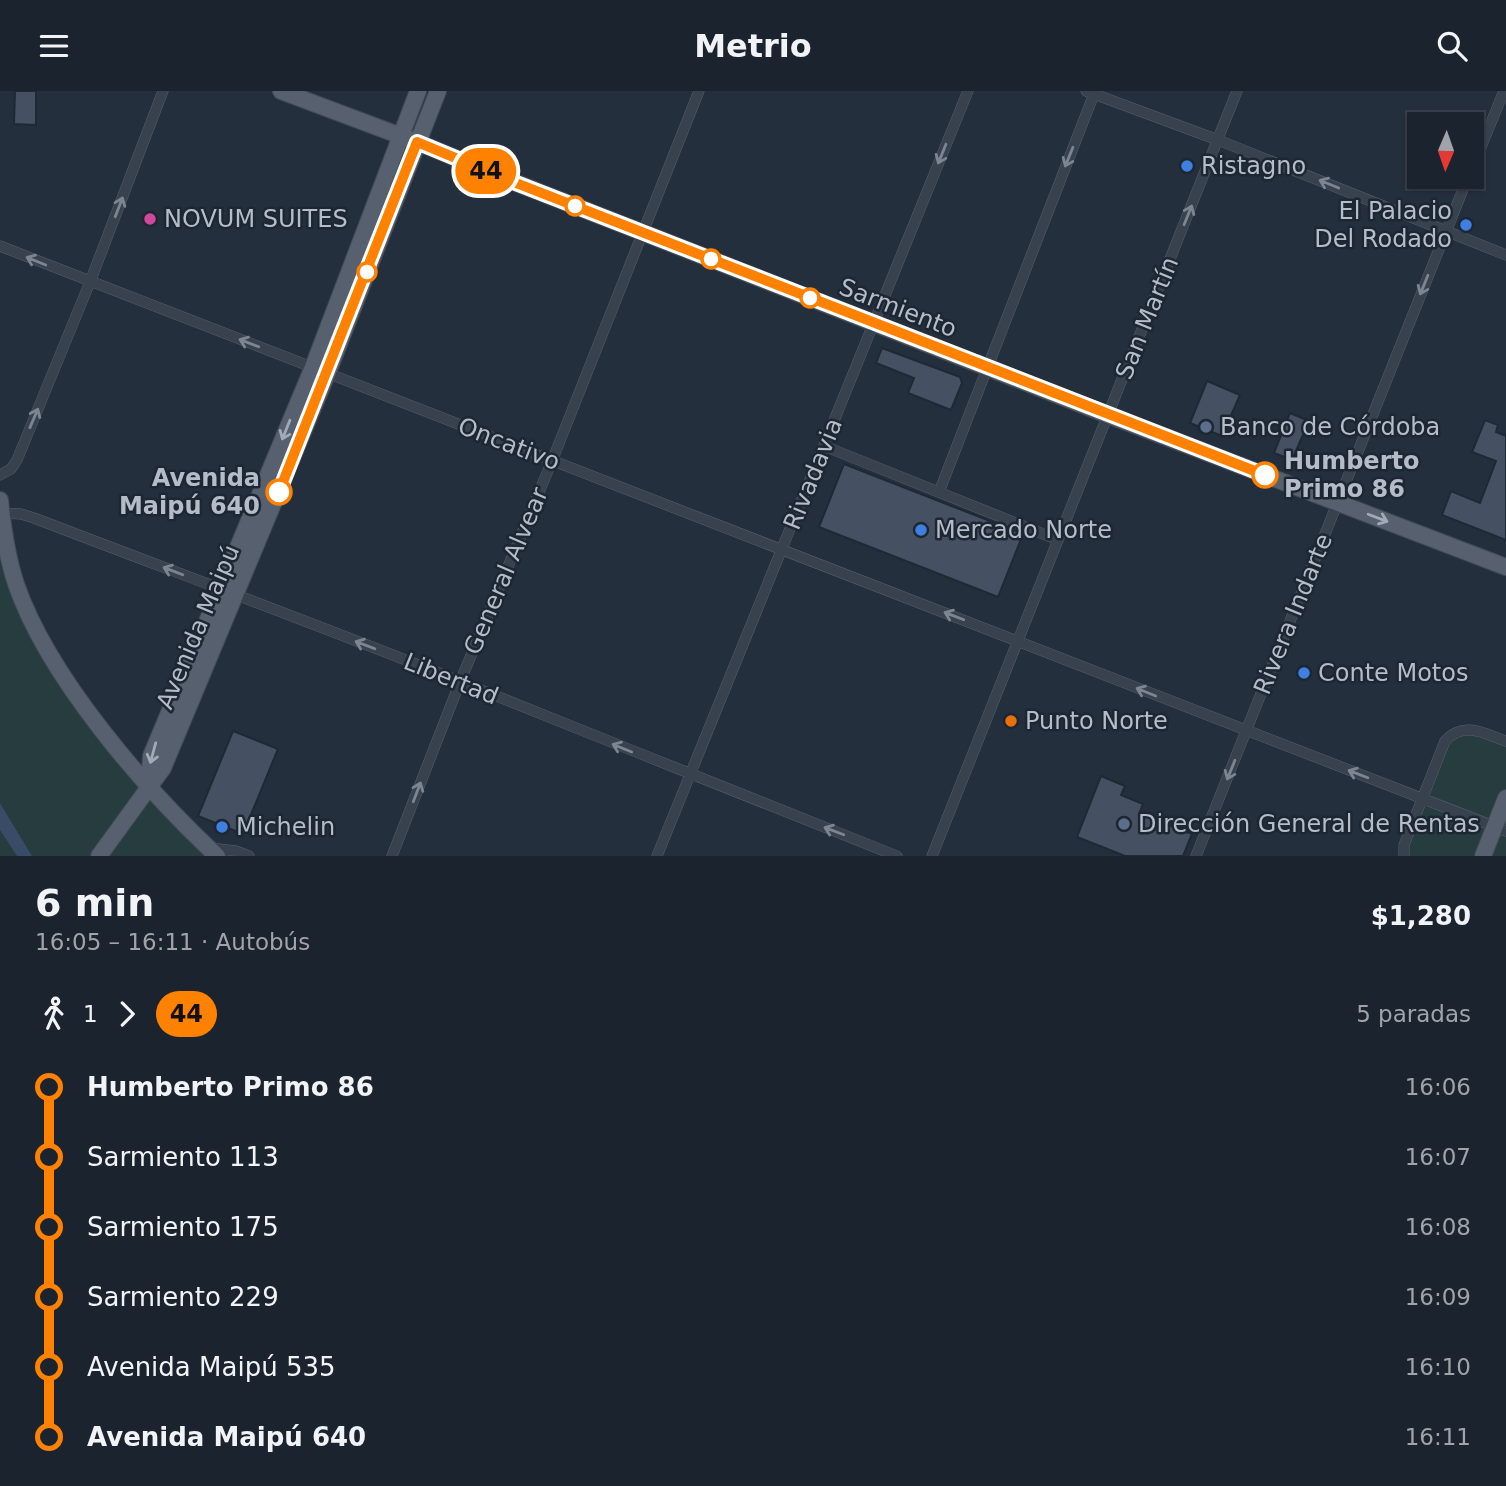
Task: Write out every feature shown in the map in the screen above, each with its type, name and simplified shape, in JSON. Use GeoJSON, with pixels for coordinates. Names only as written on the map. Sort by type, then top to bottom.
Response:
{"type":"FeatureCollection","features":[{"type":"Feature","properties":{"kind":"main road","name":"Sarmiento"},"geometry":{"type":"LineString","coordinates":[[281,91],[417,142],[1108,415],[1506,567]]}},
{"type":"Feature","properties":{"kind":"main road","name":"Avenida Maipú"},"geometry":{"type":"LineString","coordinates":[[99,856],[149,785],[159,776],[236,595],[320,370],[418,91]]}},
{"type":"Feature","properties":{"kind":"main road","name":"Avenida Maipú"},"geometry":{"type":"LineString","coordinates":[[149,785],[151,756],[220,589],[320,370],[438,91]]}},
{"type":"Feature","properties":{"kind":"main road"},"geometry":{"type":"LineString","coordinates":[[1,507],[11,568],[38,633],[78,695],[149,785],[212,851]]}},
{"type":"Feature","properties":{"kind":"main road"},"geometry":{"type":"LineString","coordinates":[[1483,856],[1500,829],[1506,797]]}},
{"type":"Feature","properties":{"kind":"street"},"geometry":{"type":"LineString","coordinates":[[0,475],[11,469],[16,460],[90,282],[163,91]]}},
{"type":"Feature","properties":{"kind":"street","name":"General Alvear"},"geometry":{"type":"LineString","coordinates":[[392,856],[699,91]]}},
{"type":"Feature","properties":{"kind":"street","name":"Rivadavia"},"geometry":{"type":"LineString","coordinates":[[657,856],[968,91]]}},
{"type":"Feature","properties":{"kind":"street","name":"San Martín"},"geometry":{"type":"LineString","coordinates":[[932,856],[1237,91]]}},
{"type":"Feature","properties":{"kind":"street"},"geometry":{"type":"LineString","coordinates":[[1484,140],[1504,91]]}},
{"type":"Feature","properties":{"kind":"street"},"geometry":{"type":"LineString","coordinates":[[939,492],[989,368],[1090,92],[1506,255]]}},
{"type":"Feature","properties":{"kind":"street","name":"Rivera Indarte"},"geometry":{"type":"LineString","coordinates":[[1196,856],[1463,189]]}},
{"type":"Feature","properties":{"kind":"street","name":"Oncativo"},"geometry":{"type":"LineString","coordinates":[[0,246],[1500,829]]}},
{"type":"Feature","properties":{"kind":"street"},"geometry":{"type":"LineString","coordinates":[[824,446],[1058,540]]}},
{"type":"Feature","properties":{"kind":"street","name":"Libertad"},"geometry":{"type":"LineString","coordinates":[[1,507],[460,682],[897,856]]}},
{"type":"Feature","properties":{"kind":"street"},"geometry":{"type":"LineString","coordinates":[[1404,856],[1404,845],[1445,741],[1457,731],[1474,729],[1506,741]]}},
{"type":"Feature","properties":{"kind":"street"},"geometry":{"type":"LineString","coordinates":[[212,851],[236,851],[249,856]]}},
{"type":"Feature","properties":{"kind":"green space"},"geometry":{"type":"Polygon","coordinates":[[[0,500],[7,548],[62,672],[217,856],[32,856],[0,803],[0,500]]]}},
{"type":"Feature","properties":{"kind":"green space"},"geometry":{"type":"Polygon","coordinates":[[[1457,731],[1506,741],[1506,856],[1404,856],[1445,741],[1457,731]]]}},
{"type":"Feature","properties":{"kind":"green space"},"geometry":{"type":"Polygon","coordinates":[[[0,830],[17,856],[0,856],[0,830]]]}},
{"type":"Feature","properties":{"kind":"water"},"geometry":{"type":"Polygon","coordinates":[[[0,803],[32,856],[17,856],[0,830],[0,803]]]}},
{"type":"Feature","properties":{"kind":"building"},"geometry":{"type":"Polygon","coordinates":[[[15,91],[36,91],[36,125],[14,124],[15,91]]]}},
{"type":"Feature","properties":{"kind":"building"},"geometry":{"type":"Polygon","coordinates":[[[882,348],[960,377],[962,383],[951,410],[908,393],[914,378],[876,363],[882,348]]]}},
{"type":"Feature","properties":{"kind":"building"},"geometry":{"type":"Polygon","coordinates":[[[1207,381],[1240,395],[1222,436],[1190,423],[1207,381]]]}},
{"type":"Feature","properties":{"kind":"building"},"geometry":{"type":"Polygon","coordinates":[[[1290,413],[1309,421],[1292,460],[1274,453],[1290,413]]]}},
{"type":"Feature","properties":{"kind":"building"},"geometry":{"type":"Polygon","coordinates":[[[1485,420],[1498,425],[1496,432],[1506,436],[1506,540],[1442,515],[1451,491],[1480,503],[1496,461],[1472,452],[1485,420]]]}},
{"type":"Feature","properties":{"kind":"building","name":"Mercado Norte"},"geometry":{"type":"Polygon","coordinates":[[[844,464],[1023,534],[998,597],[819,527],[844,464]]]}},
{"type":"Feature","properties":{"kind":"building"},"geometry":{"type":"Polygon","coordinates":[[[233,731],[278,749],[243,834],[198,816],[233,731]]]}},
{"type":"Feature","properties":{"kind":"building","name":"Dirección General de Rentas"},"geometry":{"type":"Polygon","coordinates":[[[1101,776],[1125,786],[1121,795],[1143,804],[1139,814],[1192,834],[1183,856],[1125,856],[1077,837],[1101,776]]]}},
{"type":"Feature","properties":{"kind":"bus line","name":"44"},"geometry":{"type":"LineString","coordinates":[[279,492],[417,142],[1265,475]]}},
{"type":"Feature","properties":{"kind":"place","name":"Ristagno"},"geometry":{"type":"Point","coordinates":[1187,166]}},
{"type":"Feature","properties":{"kind":"place","name":"NOVUM SUITES"},"geometry":{"type":"Point","coordinates":[150,219]}},
{"type":"Feature","properties":{"kind":"place","name":"El Palacio Del Rodado"},"geometry":{"type":"Point","coordinates":[1466,225]}},
{"type":"Feature","properties":{"kind":"place","name":"Banco de Córdoba"},"geometry":{"type":"Point","coordinates":[1206,427]}},
{"type":"Feature","properties":{"kind":"place","name":"Humberto Primo 86"},"geometry":{"type":"Point","coordinates":[1265,475]}},
{"type":"Feature","properties":{"kind":"place","name":"Avenida Maipú 640"},"geometry":{"type":"Point","coordinates":[279,492]}},
{"type":"Feature","properties":{"kind":"place","name":"Mercado Norte"},"geometry":{"type":"Point","coordinates":[921,530]}},
{"type":"Feature","properties":{"kind":"place","name":"Conte Motos"},"geometry":{"type":"Point","coordinates":[1304,673]}},
{"type":"Feature","properties":{"kind":"place","name":"Punto Norte"},"geometry":{"type":"Point","coordinates":[1011,721]}},
{"type":"Feature","properties":{"kind":"place","name":"Dirección General de Rentas"},"geometry":{"type":"Point","coordinates":[1124,824]}},
{"type":"Feature","properties":{"kind":"place","name":"Michelin"},"geometry":{"type":"Point","coordinates":[222,827]}}]}
